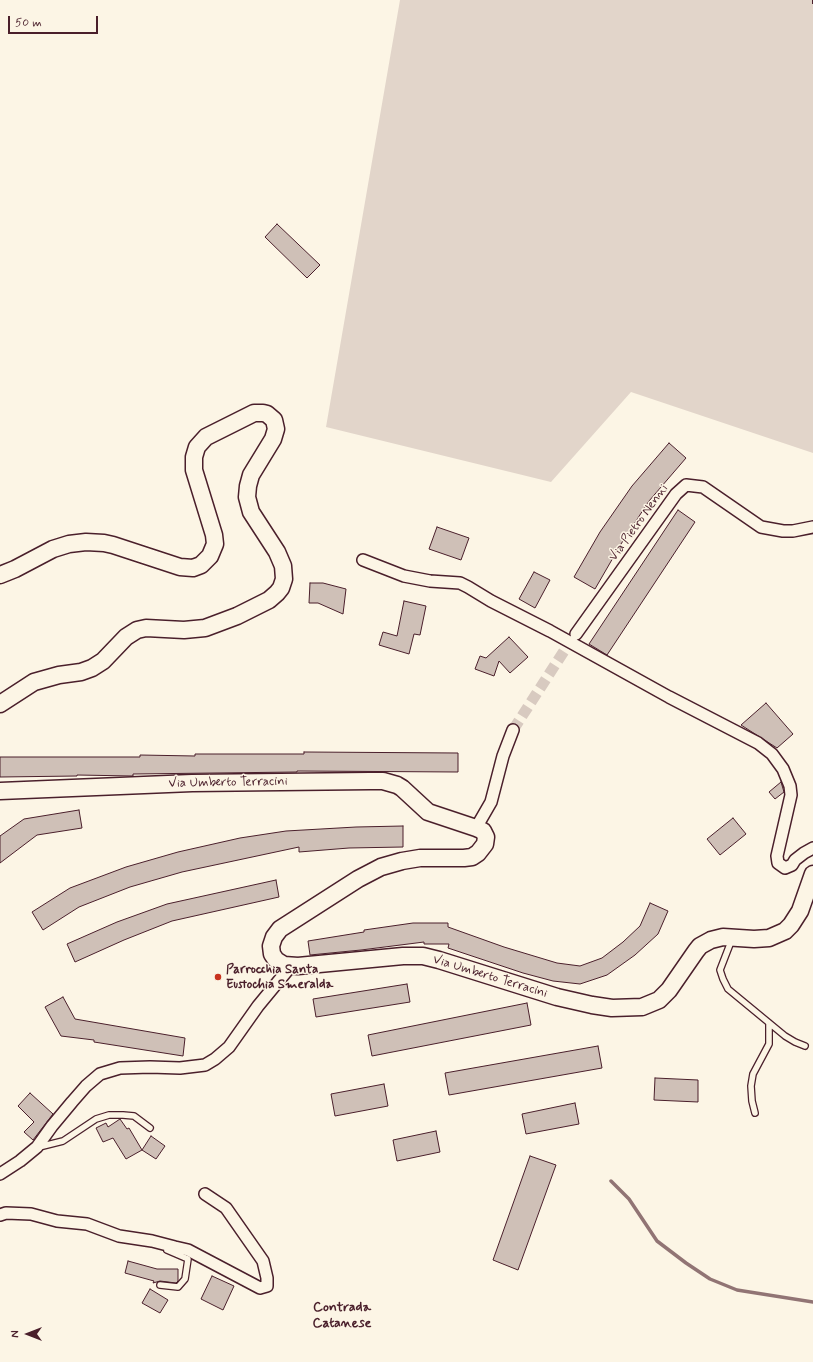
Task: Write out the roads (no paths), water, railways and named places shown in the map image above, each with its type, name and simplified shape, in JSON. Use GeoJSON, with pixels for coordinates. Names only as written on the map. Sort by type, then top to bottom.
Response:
{"type":"FeatureCollection","features":[{"type":"Feature","properties":{"kind":"street"},"geometry":{"type":"LineString","coordinates":[[0,575],[15,569],[53,549],[69,544],[86,542],[104,543],[175,566],[189,568],[201,565],[210,556],[215,544],[214,535],[194,470],[194,457],[197,447],[206,437],[254,413],[267,414],[274,420],[276,429],[273,439],[251,474],[247,496],[251,512],[277,552],[283,566],[284,579],[277,594],[237,616],[205,628],[184,630],[146,628],[136,630],[126,637],[103,661],[92,668],[81,672],[59,675],[34,682],[0,704]]}},
{"type":"Feature","properties":{"kind":"street","name":"Via Pietro Nenni"},"geometry":{"type":"LineString","coordinates":[[576,634],[676,494],[686,485],[703,487],[761,527],[783,531],[813,528]]}},
{"type":"Feature","properties":{"kind":"street"},"geometry":{"type":"LineString","coordinates":[[363,560],[404,576],[430,581],[460,583],[468,586],[491,601],[550,631],[669,697],[758,743],[772,754],[783,769],[790,786],[791,795],[783,836],[777,856],[778,864],[785,868],[792,865],[795,860],[813,848]]}},
{"type":"Feature","properties":{"kind":"street"},"geometry":{"type":"LineString","coordinates":[[476,828],[491,802],[503,756],[513,730]]}},
{"type":"Feature","properties":{"kind":"street","name":"Via Umberto Terracini"},"geometry":{"type":"LineString","coordinates":[[0,791],[192,783],[383,781],[397,785],[433,814],[476,828],[485,834],[487,841],[482,849],[475,856],[464,858],[410,859],[381,867],[358,879],[280,929],[272,942],[272,954],[280,963],[291,966],[314,966],[403,956],[423,956],[557,997],[600,1006],[632,1008],[648,1005],[663,996],[669,990],[696,951],[705,942],[717,937],[754,939],[769,938],[785,931],[800,912],[813,874]]}},
{"type":"Feature","properties":{"kind":"street"},"geometry":{"type":"LineString","coordinates":[[0,1174],[20,1161],[37,1147],[77,1096],[100,1074],[120,1068],[180,1068],[205,1065],[216,1059],[229,1047],[258,1006],[291,966]]}},
{"type":"Feature","properties":{"kind":"street"},"geometry":{"type":"LineString","coordinates":[[0,1215],[6,1213],[31,1214],[57,1221],[87,1224],[120,1236],[152,1241],[188,1250],[260,1288],[266,1286],[267,1278],[263,1261],[226,1208],[205,1194]]}},
{"type":"Feature","properties":{"kind":"lane"},"geometry":{"type":"LineString","coordinates":[[733,937],[720,970],[722,979],[728,989],[785,1036],[805,1046]]}},
{"type":"Feature","properties":{"kind":"lane"},"geometry":{"type":"LineString","coordinates":[[755,1113],[752,1101],[751,1086],[753,1074],[768,1044],[769,1022]]}},
{"type":"Feature","properties":{"kind":"lane"},"geometry":{"type":"LineString","coordinates":[[37,1147],[63,1141],[96,1119],[109,1115],[134,1116],[150,1128]]}},
{"type":"Feature","properties":{"kind":"lane"},"geometry":{"type":"LineString","coordinates":[[152,1241],[161,1248],[188,1259],[185,1279],[178,1287],[160,1285]]}},
{"type":"Feature","properties":{"kind":"waterway"},"geometry":{"type":"LineString","coordinates":[[611,1181],[629,1199],[657,1241],[710,1279],[737,1290],[813,1302]]}},
{"type":"Feature","properties":{"kind":"tunnel"},"geometry":{"type":"LineString","coordinates":[[513,730],[575,634]]}},
{"type":"Feature","properties":{"kind":"place","name":"Parrocchia Santa Eustochia Smeralda"},"geometry":{"type":"Point","coordinates":[218,977]}},
{"type":"Feature","properties":{"kind":"district","name":"Contrada Catanese"},"geometry":{"type":"Point","coordinates":[342,1316]}}]}
